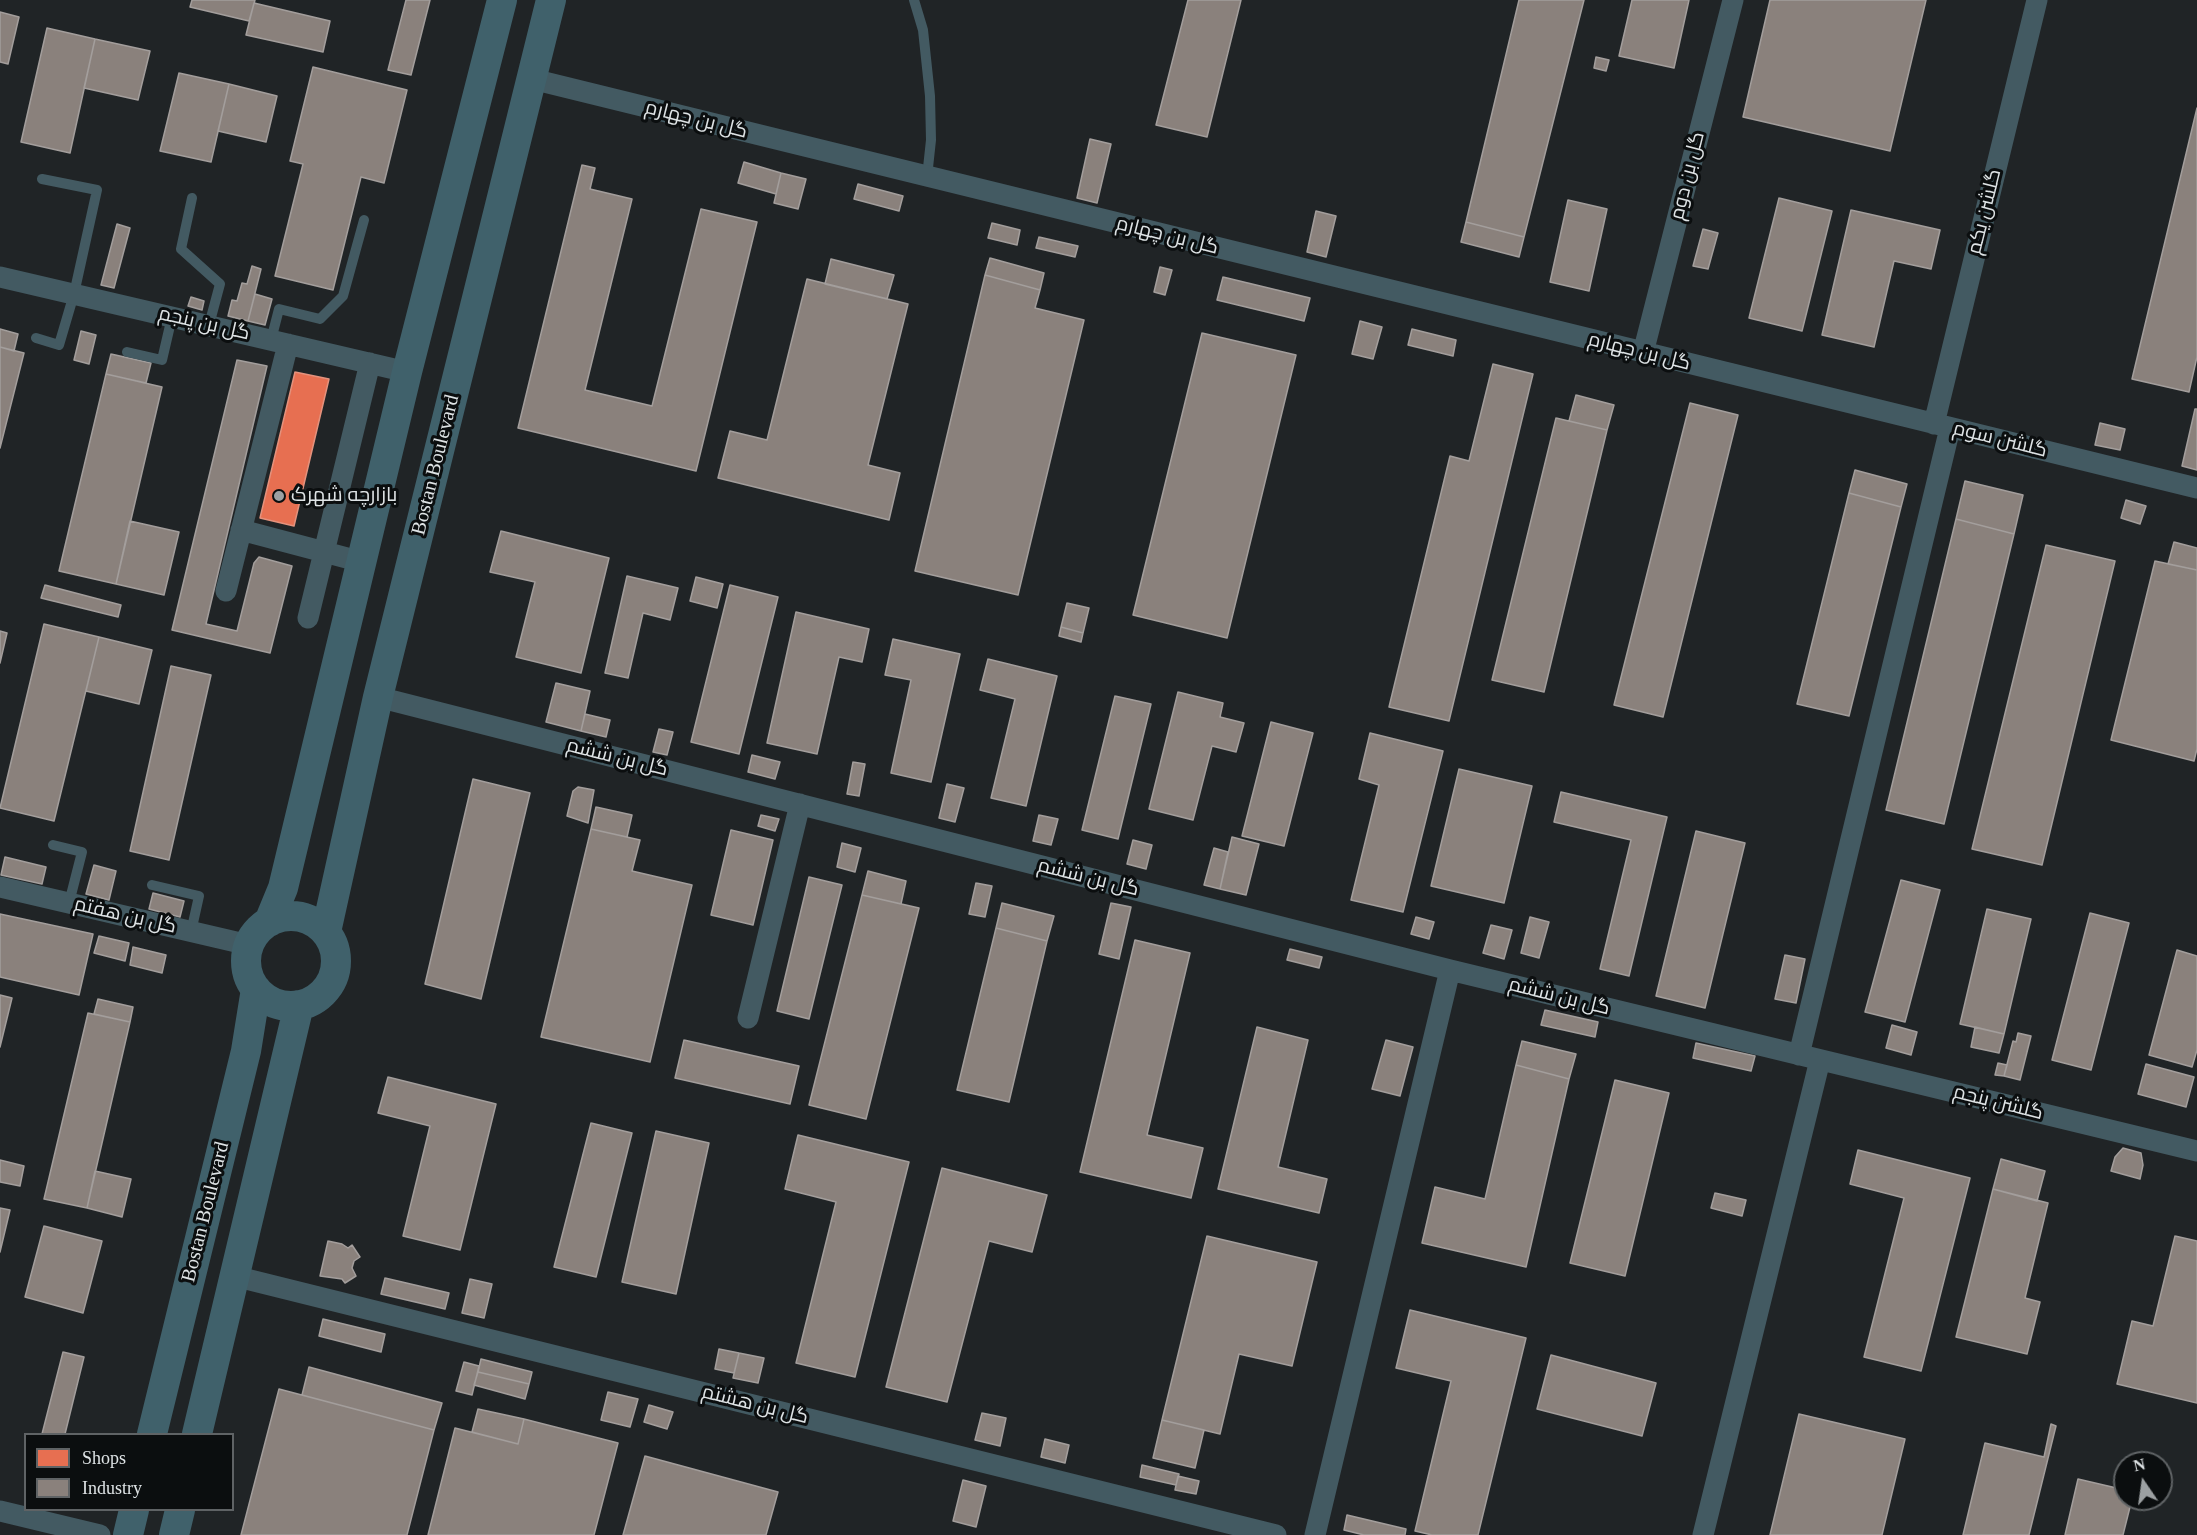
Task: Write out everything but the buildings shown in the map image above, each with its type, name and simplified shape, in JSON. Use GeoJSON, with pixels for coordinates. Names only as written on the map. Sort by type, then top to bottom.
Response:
{"type":"FeatureCollection","features":[{"type":"Feature","properties":{"kind":"street"},"geometry":{"type":"LineString","coordinates":[[269,922],[283,888],[407,372],[502,0]]}},
{"type":"Feature","properties":{"kind":"street","name":"Bostan Boulevard"},"geometry":{"type":"LineString","coordinates":[[326,932],[378,697],[551,0]]}},
{"type":"Feature","properties":{"kind":"street","name":"گل بن دوم"},"geometry":{"type":"LineString","coordinates":[[1643,353],[1734,0]]}},
{"type":"Feature","properties":{"kind":"street","name":"گلشن یکم"},"geometry":{"type":"LineString","coordinates":[[1799,1055],[2037,0]]}},
{"type":"Feature","properties":{"kind":"street","name":"گل بن چهارم"},"geometry":{"type":"LineString","coordinates":[[532,79],[1803,393]]}},
{"type":"Feature","properties":{"kind":"street","name":"گل بن پنجم"},"geometry":{"type":"LineString","coordinates":[[0,277],[407,372]]}},
{"type":"Feature","properties":{"kind":"street"},"geometry":{"type":"LineString","coordinates":[[226,591],[241,530],[279,342]]}},
{"type":"Feature","properties":{"kind":"street"},"geometry":{"type":"LineString","coordinates":[[308,618],[370,363]]}},
{"type":"Feature","properties":{"kind":"street","name":"گلشن سوم"},"geometry":{"type":"LineString","coordinates":[[1803,393],[2197,488]]}},
{"type":"Feature","properties":{"kind":"street"},"geometry":{"type":"LineString","coordinates":[[241,530],[362,562]]}},
{"type":"Feature","properties":{"kind":"street","name":"گل بن ششم"},"geometry":{"type":"LineString","coordinates":[[378,697],[1450,970],[1799,1055]]}},
{"type":"Feature","properties":{"kind":"street"},"geometry":{"type":"LineString","coordinates":[[748,1018],[800,804]]}},
{"type":"Feature","properties":{"kind":"street","name":"گل بن هفتم"},"geometry":{"type":"LineString","coordinates":[[0,887],[249,945]]}},
{"type":"Feature","properties":{"kind":"street"},"geometry":{"type":"LineString","coordinates":[[284,917],[300,917],[314,922],[326,932],[333,944],[336,957],[335,970],[331,983],[317,997],[298,1005],[275,1003],[256,989],[249,976],[246,960],[249,945],[269,922],[284,917]]}},
{"type":"Feature","properties":{"kind":"street"},"geometry":{"type":"LineString","coordinates":[[1315,1535],[1450,970]]}},
{"type":"Feature","properties":{"kind":"street","name":"Bostan Boulevard"},"geometry":{"type":"LineString","coordinates":[[152,1433],[246,1051],[256,989]]}},
{"type":"Feature","properties":{"kind":"street"},"geometry":{"type":"LineString","coordinates":[[197,1433],[298,1005]]}},
{"type":"Feature","properties":{"kind":"street","name":"گلشن پنجم"},"geometry":{"type":"LineString","coordinates":[[1799,1055],[2197,1151]]}},
{"type":"Feature","properties":{"kind":"street"},"geometry":{"type":"LineString","coordinates":[[1703,1535],[1820,1060]]}},
{"type":"Feature","properties":{"kind":"street","name":"گل بن هشتم"},"geometry":{"type":"LineString","coordinates":[[234,1276],[1276,1535]]}},
{"type":"Feature","properties":{"kind":"street"},"geometry":{"type":"LineString","coordinates":[[0,1511],[100,1535]]}},
{"type":"Feature","properties":{"kind":"street"},"geometry":{"type":"LineString","coordinates":[[128,1535],[134,1511]]}},
{"type":"Feature","properties":{"kind":"street"},"geometry":{"type":"LineString","coordinates":[[174,1535],[180,1511]]}},
{"type":"Feature","properties":{"kind":"lane"},"geometry":{"type":"LineString","coordinates":[[914,0],[923,30],[930,96],[931,140],[927,177]]}},
{"type":"Feature","properties":{"kind":"lane"},"geometry":{"type":"LineString","coordinates":[[36,338],[60,345],[97,190],[42,178]]}},
{"type":"Feature","properties":{"kind":"lane"},"geometry":{"type":"LineString","coordinates":[[192,198],[181,249],[220,284],[209,325]]}},
{"type":"Feature","properties":{"kind":"lane"},"geometry":{"type":"LineString","coordinates":[[279,342],[279,309],[320,319],[343,296],[364,220]]}},
{"type":"Feature","properties":{"kind":"lane"},"geometry":{"type":"LineString","coordinates":[[127,352],[162,360],[172,317]]}},
{"type":"Feature","properties":{"kind":"lane"},"geometry":{"type":"LineString","coordinates":[[53,845],[82,852],[69,903]]}},
{"type":"Feature","properties":{"kind":"lane"},"geometry":{"type":"LineString","coordinates":[[152,885],[199,896],[191,932]]}},
{"type":"Feature","properties":{"kind":"place","name":"بازارچه شهرک"},"geometry":{"type":"Point","coordinates":[279,496]}}]}
